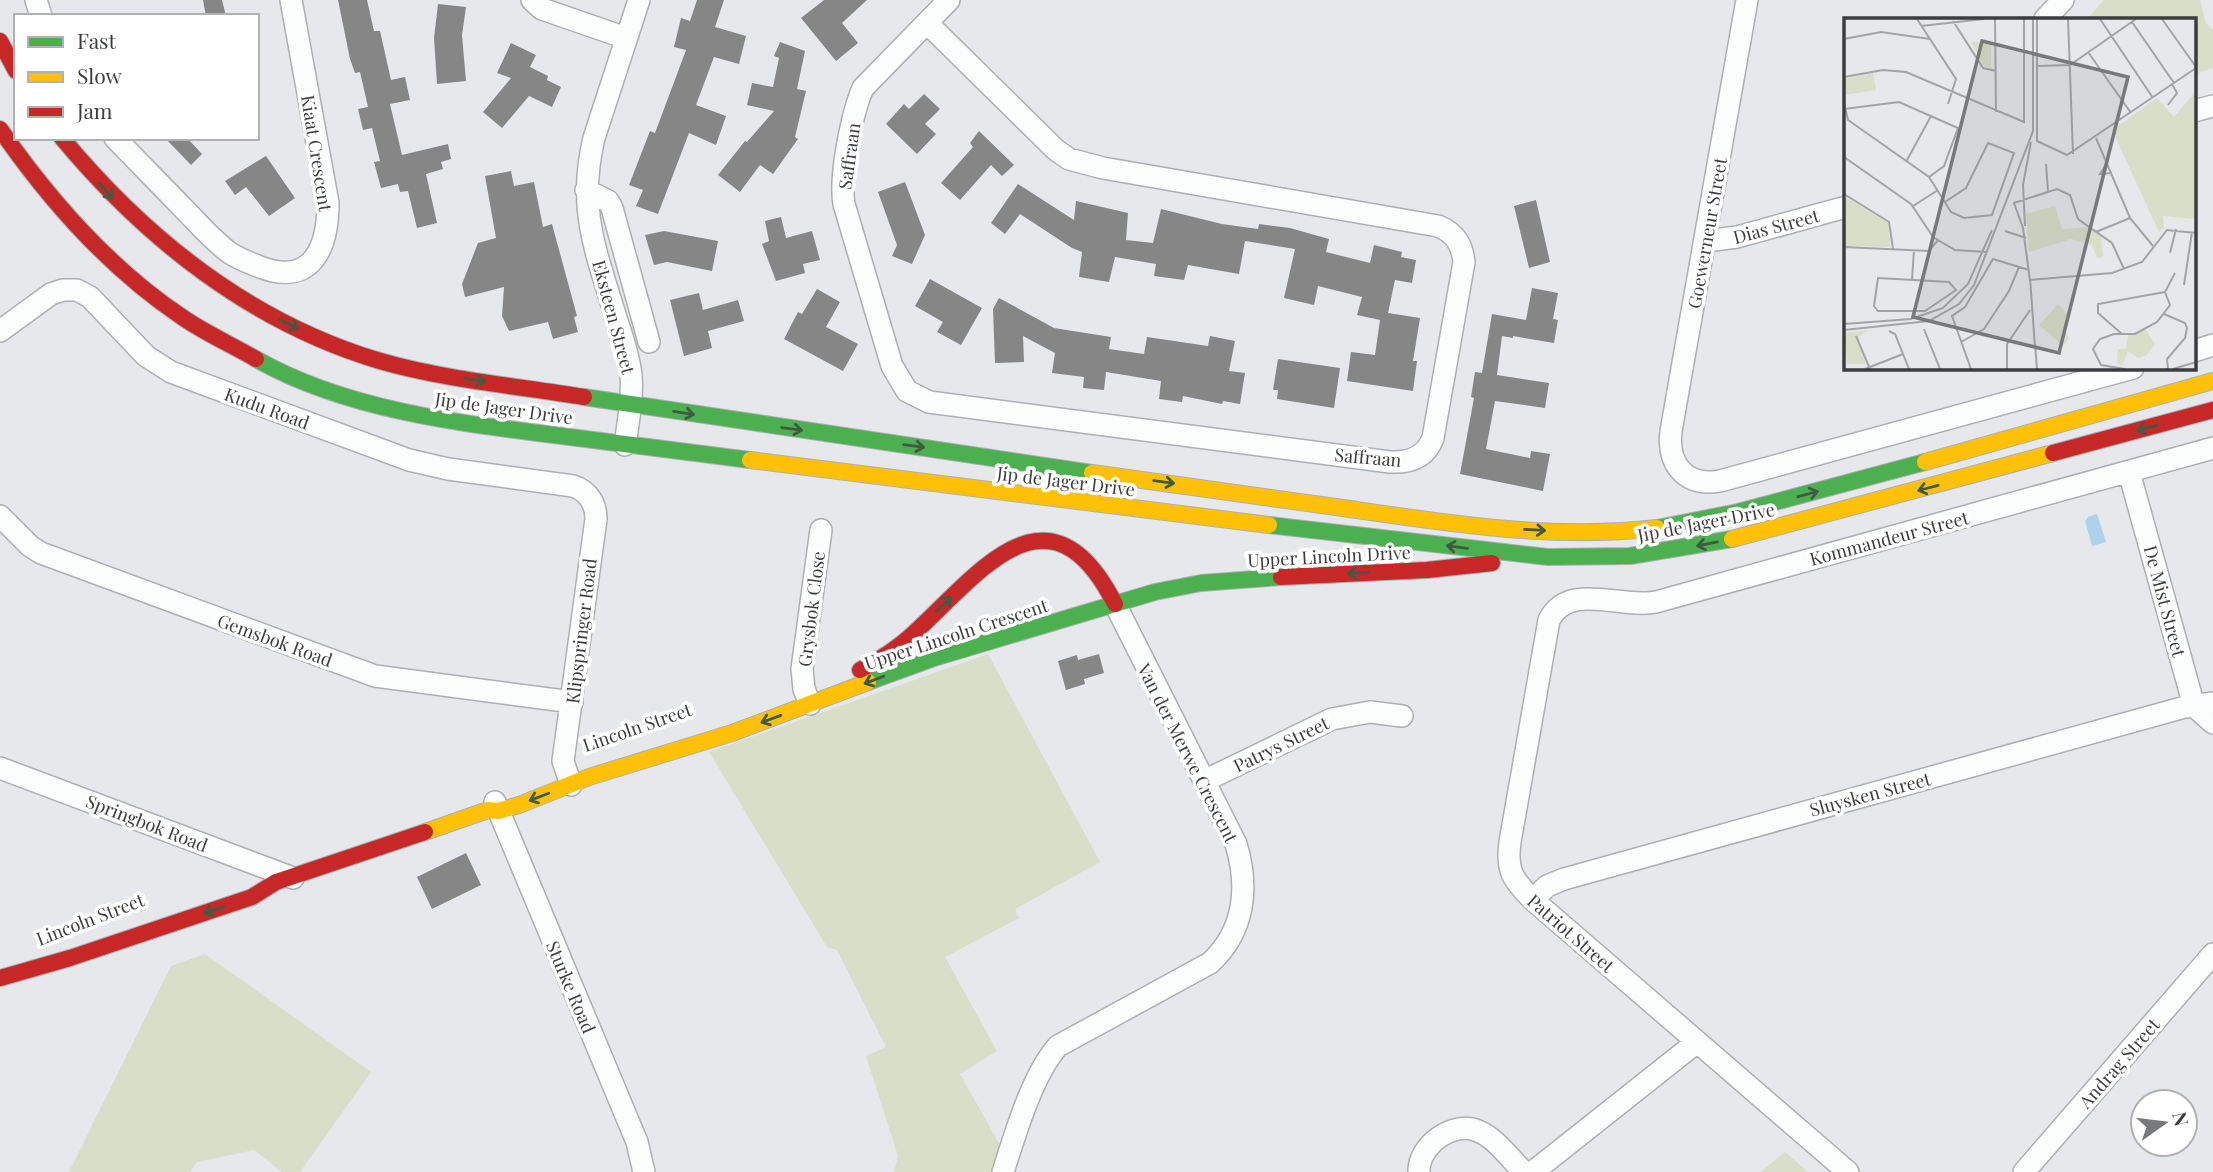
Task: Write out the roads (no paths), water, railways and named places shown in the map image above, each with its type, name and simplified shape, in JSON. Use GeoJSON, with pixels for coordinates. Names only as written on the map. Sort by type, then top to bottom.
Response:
{"type":"FeatureCollection","features":[{"type":"Feature","properties":{"kind":"main road"},"geometry":{"type":"LineString","coordinates":[[0,41],[14,67]]}},
{"type":"Feature","properties":{"kind":"main road","name":"Jip de Jager Drive"},"geometry":{"type":"LineString","coordinates":[[0,129],[34,178],[77,226],[123,271],[182,317],[275,370],[351,398],[448,422],[625,445],[1182,515],[1548,557],[1630,556],[1744,537],[2213,410]]}},
{"type":"Feature","properties":{"kind":"main road","name":"Jip de Jager Drive"},"geometry":{"type":"LineString","coordinates":[[64,140],[122,208],[172,251],[218,284],[268,314],[346,350],[408,369],[630,405],[1396,516],[1490,527],[1579,532],[1626,531],[1671,525],[1758,507],[2213,381]]}},
{"type":"Feature","properties":{"kind":"main road"},"geometry":{"type":"LineString","coordinates":[[789,698],[874,664],[889,654],[978,571],[1016,546],[1039,542],[1059,544],[1078,552],[1108,588],[1115,604]]}},
{"type":"Feature","properties":{"kind":"main road"},"geometry":{"type":"LineString","coordinates":[[1078,552],[1081,579]]}},
{"type":"Feature","properties":{"kind":"main road","name":"Upper Lincoln Drive"},"geometry":{"type":"LineString","coordinates":[[1115,604],[1155,592],[1201,583],[1427,570],[1548,557]]}},
{"type":"Feature","properties":{"kind":"main road"},"geometry":{"type":"LineString","coordinates":[[1063,619],[1074,600]]}},
{"type":"Feature","properties":{"kind":"main road","name":"Upper Lincoln Crescent"},"geometry":{"type":"LineString","coordinates":[[789,698],[1115,604]]}},
{"type":"Feature","properties":{"kind":"main road","name":"Lincoln Street"},"geometry":{"type":"LineString","coordinates":[[545,778],[569,778],[732,733],[789,698]]}},
{"type":"Feature","properties":{"kind":"main road","name":"Lincoln Street"},"geometry":{"type":"LineString","coordinates":[[0,977],[70,958],[252,897],[285,880],[569,778],[685,731]]}},
{"type":"Feature","properties":{"kind":"main road","name":"Lincoln Street"},"geometry":{"type":"LineString","coordinates":[[247,881],[285,880]]}},
{"type":"Feature","properties":{"kind":"main road","name":"Lincoln Street"},"geometry":{"type":"LineString","coordinates":[[0,977],[62,950],[211,894]]}},
{"type":"Feature","properties":{"kind":"street","name":"Kiaat Crescent"},"geometry":{"type":"LineString","coordinates":[[117,140],[230,253],[263,268],[285,274],[297,272],[307,266],[318,254],[325,235],[328,203],[290,0]]}},
{"type":"Feature","properties":{"kind":"street"},"geometry":{"type":"LineString","coordinates":[[532,0],[542,9],[626,38]]}},
{"type":"Feature","properties":{"kind":"street","name":"Eksteen Street"},"geometry":{"type":"LineString","coordinates":[[625,445],[631,376],[627,353],[592,237],[586,190],[588,162],[594,138],[639,0]]}},
{"type":"Feature","properties":{"kind":"street","name":"Saffraan"},"geometry":{"type":"LineString","coordinates":[[927,23],[1056,150],[1069,159],[1103,168],[1438,226],[1453,235],[1460,243],[1464,262],[1433,438],[1424,453],[1403,463],[1390,462],[929,402],[908,391],[897,378],[892,366],[842,194],[856,104],[863,88],[949,0]]}},
{"type":"Feature","properties":{"kind":"street","name":"Goewerneur Street"},"geometry":{"type":"LineString","coordinates":[[1747,0],[1671,431],[1670,448],[1676,466],[1691,478],[1710,483],[1720,481],[2129,369]]}},
{"type":"Feature","properties":{"kind":"street"},"geometry":{"type":"LineString","coordinates":[[2046,18],[2063,0]]}},
{"type":"Feature","properties":{"kind":"street"},"geometry":{"type":"LineString","coordinates":[[2196,110],[2213,106]]}},
{"type":"Feature","properties":{"kind":"street","name":"Eksteen Street"},"geometry":{"type":"LineString","coordinates":[[586,190],[608,201],[612,208],[649,342]]}},
{"type":"Feature","properties":{"kind":"street","name":"Dias Street"},"geometry":{"type":"LineString","coordinates":[[1706,241],[1737,237],[1844,208]]}},
{"type":"Feature","properties":{"kind":"street","name":"Kudu Road"},"geometry":{"type":"LineString","coordinates":[[0,331],[51,294],[77,290],[90,297],[154,362],[180,376],[419,463],[573,486]]}},
{"type":"Feature","properties":{"kind":"street"},"geometry":{"type":"LineString","coordinates":[[2196,350],[2213,345]]}},
{"type":"Feature","properties":{"kind":"street","name":"Kommandeur Street"},"geometry":{"type":"LineString","coordinates":[[1563,603],[1576,598],[1587,598],[1631,604],[1656,603],[2213,448]]}},
{"type":"Feature","properties":{"kind":"street","name":"De Mist Street"},"geometry":{"type":"LineString","coordinates":[[2129,471],[2203,705]]}},
{"type":"Feature","properties":{"kind":"street","name":"Klipspringer Road"},"geometry":{"type":"LineString","coordinates":[[569,778],[563,761],[596,512],[588,495],[573,486]]}},
{"type":"Feature","properties":{"kind":"street","name":"Gemsbok Road"},"geometry":{"type":"LineString","coordinates":[[0,516],[30,546],[41,553],[375,676],[572,702]]}},
{"type":"Feature","properties":{"kind":"street","name":"Grysbok Close"},"geometry":{"type":"LineString","coordinates":[[789,698],[802,669],[821,530]]}},
{"type":"Feature","properties":{"kind":"street","name":"Patriot Street"},"geometry":{"type":"LineString","coordinates":[[1563,603],[1549,620],[1508,853],[1512,877],[1533,900],[1848,1172]]}},
{"type":"Feature","properties":{"kind":"street","name":"Van der Merwe Crescent"},"geometry":{"type":"LineString","coordinates":[[1003,1172],[1048,1057],[1058,1046],[1201,969],[1219,955],[1233,933],[1242,904],[1243,874],[1236,844],[1115,604]]}},
{"type":"Feature","properties":{"kind":"street"},"geometry":{"type":"LineString","coordinates":[[2203,705],[2213,723]]}},
{"type":"Feature","properties":{"kind":"street","name":"Sluysken Street"},"geometry":{"type":"LineString","coordinates":[[1533,900],[1548,886],[1564,879],[2203,705]]}},
{"type":"Feature","properties":{"kind":"street","name":"Patrys Street"},"geometry":{"type":"LineString","coordinates":[[1204,781],[1332,719],[1358,713],[1402,716]]}},
{"type":"Feature","properties":{"kind":"street","name":"Springbok Road"},"geometry":{"type":"LineString","coordinates":[[0,768],[285,880]]}},
{"type":"Feature","properties":{"kind":"street","name":"Sturke Road"},"geometry":{"type":"LineString","coordinates":[[497,804],[637,1142],[644,1172]]}},
{"type":"Feature","properties":{"kind":"street","name":"Andrag Street"},"geometry":{"type":"LineString","coordinates":[[2025,1172],[2213,954]]}},
{"type":"Feature","properties":{"kind":"street"},"geometry":{"type":"LineString","coordinates":[[1532,1172],[1697,1042]]}},
{"type":"Feature","properties":{"kind":"street"},"geometry":{"type":"LineString","coordinates":[[1419,1172],[1423,1151],[1432,1142],[1445,1134],[1466,1128],[1476,1129],[1487,1136],[1524,1172]]}},
{"type":"Feature","properties":{"kind":"water"},"geometry":{"type":"Polygon","coordinates":[[[2097,514],[2106,542],[2092,546],[2085,521],[2097,514]]]}}]}
